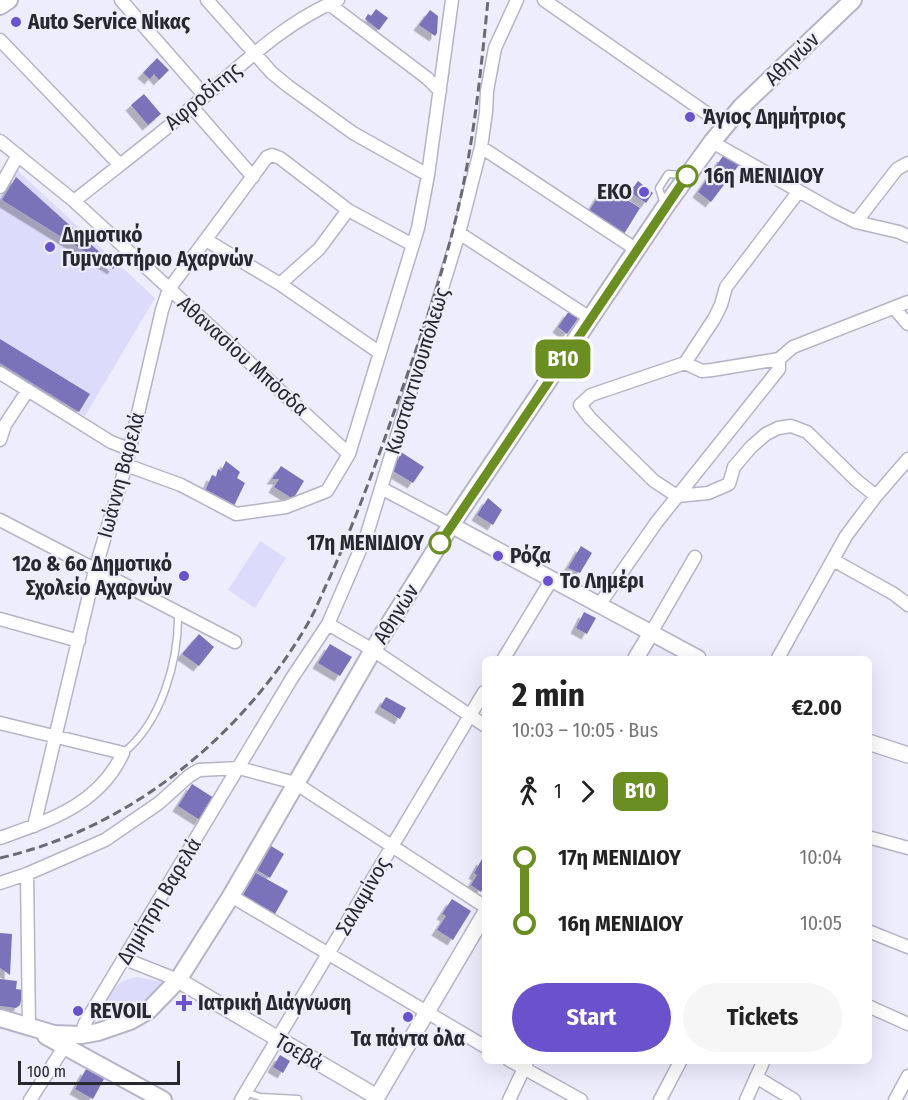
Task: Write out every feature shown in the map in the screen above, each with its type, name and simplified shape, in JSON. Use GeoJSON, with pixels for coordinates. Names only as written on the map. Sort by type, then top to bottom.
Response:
{"type":"FeatureCollection","features":[{"type":"Feature","properties":{"kind":"main road"},"geometry":{"type":"LineString","coordinates":[[0,6],[9,0]]}},
{"type":"Feature","properties":{"kind":"main road","name":"Αθηνών"},"geometry":{"type":"LineString","coordinates":[[79,1037],[130,1021],[149,1011],[178,980],[231,896],[373,650],[451,525],[665,207],[712,142],[741,107],[853,0]]}},
{"type":"Feature","properties":{"kind":"main road"},"geometry":{"type":"LineString","coordinates":[[0,1018],[29,1028],[79,1037],[81,1047],[89,1057],[156,1098]]}},
{"type":"Feature","properties":{"kind":"street"},"geometry":{"type":"LineString","coordinates":[[121,0],[205,96]]}},
{"type":"Feature","properties":{"kind":"street"},"geometry":{"type":"LineString","coordinates":[[207,0],[280,80],[353,133],[428,175]]}},
{"type":"Feature","properties":{"kind":"street","name":"Κωσταντινουπόλεως"},"geometry":{"type":"LineString","coordinates":[[126,465],[181,485],[236,514],[286,507],[327,492],[349,454],[413,245],[428,175],[452,0]]}},
{"type":"Feature","properties":{"kind":"street","name":"Κωσταντινουπόλεως"},"geometry":{"type":"LineString","coordinates":[[328,624],[367,534],[459,233],[481,147],[487,91],[495,48],[517,0]]}},
{"type":"Feature","properties":{"kind":"street"},"geometry":{"type":"LineString","coordinates":[[544,0],[725,126]]}},
{"type":"Feature","properties":{"kind":"street"},"geometry":{"type":"LineString","coordinates":[[334,2],[440,91]]}},
{"type":"Feature","properties":{"kind":"street","name":"Αφροδίτης"},"geometry":{"type":"LineString","coordinates":[[74,201],[290,25],[334,2]]}},
{"type":"Feature","properties":{"kind":"street"},"geometry":{"type":"LineString","coordinates":[[0,40],[120,165]]}},
{"type":"Feature","properties":{"kind":"street"},"geometry":{"type":"LineString","coordinates":[[192,107],[253,177]]}},
{"type":"Feature","properties":{"kind":"street","name":"Αθανασίου Μπόσδα"},"geometry":{"type":"LineString","coordinates":[[0,141],[74,201],[349,454]]}},
{"type":"Feature","properties":{"kind":"street"},"geometry":{"type":"LineString","coordinates":[[712,142],[856,222],[908,236]]}},
{"type":"Feature","properties":{"kind":"street"},"geometry":{"type":"LineString","coordinates":[[481,147],[637,250]]}},
{"type":"Feature","properties":{"kind":"street"},"geometry":{"type":"LineString","coordinates":[[0,187],[18,155]]}},
{"type":"Feature","properties":{"kind":"street","name":"Ιωάννη Βαρελά"},"geometry":{"type":"LineString","coordinates":[[34,825],[95,570],[126,465],[162,310],[169,289],[267,157],[272,155],[280,158],[348,210]]}},
{"type":"Feature","properties":{"kind":"street"},"geometry":{"type":"LineString","coordinates":[[856,222],[897,169],[908,163]]}},
{"type":"Feature","properties":{"kind":"street"},"geometry":{"type":"LineString","coordinates":[[799,191],[726,287],[714,319],[685,363],[591,395],[580,405],[590,418],[654,480],[677,496],[708,493],[729,484],[734,467],[751,447],[766,434],[785,426],[807,432],[856,480],[876,496]]}},
{"type":"Feature","properties":{"kind":"street"},"geometry":{"type":"LineString","coordinates":[[280,284],[319,249],[348,210],[413,245]]}},
{"type":"Feature","properties":{"kind":"street"},"geometry":{"type":"LineString","coordinates":[[459,233],[590,318]]}},
{"type":"Feature","properties":{"kind":"street"},"geometry":{"type":"LineString","coordinates":[[206,240],[280,284],[380,353]]}},
{"type":"Feature","properties":{"kind":"street"},"geometry":{"type":"LineString","coordinates":[[685,363],[702,371],[779,359],[793,347],[908,302]]}},
{"type":"Feature","properties":{"kind":"street"},"geometry":{"type":"LineString","coordinates":[[894,308],[908,324]]}},
{"type":"Feature","properties":{"kind":"street"},"geometry":{"type":"LineString","coordinates":[[599,605],[656,523],[779,369],[779,359]]}},
{"type":"Feature","properties":{"kind":"street"},"geometry":{"type":"LineString","coordinates":[[0,373],[111,442],[129,449]]}},
{"type":"Feature","properties":{"kind":"street"},"geometry":{"type":"LineString","coordinates":[[0,440],[5,425],[28,390]]}},
{"type":"Feature","properties":{"kind":"street"},"geometry":{"type":"LineString","coordinates":[[779,656],[846,536],[876,496],[907,462]]}},
{"type":"Feature","properties":{"kind":"street"},"geometry":{"type":"LineString","coordinates":[[381,488],[694,656]]}},
{"type":"Feature","properties":{"kind":"street"},"geometry":{"type":"LineString","coordinates":[[0,520],[235,642]]}},
{"type":"Feature","properties":{"kind":"street"},"geometry":{"type":"LineString","coordinates":[[637,656],[695,557]]}},
{"type":"Feature","properties":{"kind":"street"},"geometry":{"type":"LineString","coordinates":[[833,560],[894,594],[908,605]]}},
{"type":"Feature","properties":{"kind":"street"},"geometry":{"type":"LineString","coordinates":[[505,656],[552,579]]}},
{"type":"Feature","properties":{"kind":"street"},"geometry":{"type":"LineString","coordinates":[[0,619],[79,641]]}},
{"type":"Feature","properties":{"kind":"street"},"geometry":{"type":"LineString","coordinates":[[328,624],[373,650],[482,724]]}},
{"type":"Feature","properties":{"kind":"street","name":"Δημήτρη Βαρελά"},"geometry":{"type":"LineString","coordinates":[[30,1100],[79,1037],[85,1023],[292,678],[328,624]]}},
{"type":"Feature","properties":{"kind":"street","name":"Σαλαμίνος"},"geometry":{"type":"LineString","coordinates":[[244,1096],[482,695]]}},
{"type":"Feature","properties":{"kind":"street"},"geometry":{"type":"LineString","coordinates":[[0,723],[123,753],[115,770],[94,794],[68,810],[0,838]]}},
{"type":"Feature","properties":{"kind":"street"},"geometry":{"type":"LineString","coordinates":[[872,743],[908,755]]}},
{"type":"Feature","properties":{"kind":"street"},"geometry":{"type":"LineString","coordinates":[[0,883],[27,874],[105,840],[159,803],[199,770],[239,768],[296,783],[482,905]]}},
{"type":"Feature","properties":{"kind":"street"},"geometry":{"type":"LineString","coordinates":[[872,838],[908,848]]}},
{"type":"Feature","properties":{"kind":"street"},"geometry":{"type":"LineString","coordinates":[[27,874],[29,1028]]}},
{"type":"Feature","properties":{"kind":"street"},"geometry":{"type":"LineString","coordinates":[[231,896],[482,1045]]}},
{"type":"Feature","properties":{"kind":"street"},"geometry":{"type":"LineString","coordinates":[[377,1099],[482,918]]}},
{"type":"Feature","properties":{"kind":"street"},"geometry":{"type":"LineString","coordinates":[[872,933],[908,947]]}},
{"type":"Feature","properties":{"kind":"street","name":"Τσεβά"},"geometry":{"type":"LineString","coordinates":[[125,959],[178,980],[377,1099]]}},
{"type":"Feature","properties":{"kind":"street"},"geometry":{"type":"LineString","coordinates":[[872,1008],[908,1024]]}},
{"type":"Feature","properties":{"kind":"street"},"geometry":{"type":"LineString","coordinates":[[660,1100],[679,1064]]}},
{"type":"Feature","properties":{"kind":"street"},"geometry":{"type":"LineString","coordinates":[[746,1100],[762,1064]]}},
{"type":"Feature","properties":{"kind":"street"},"geometry":{"type":"LineString","coordinates":[[510,1100],[526,1065],[582,1100]]}},
{"type":"Feature","properties":{"kind":"street"},"geometry":{"type":"LineString","coordinates":[[895,1100],[908,1076]]}},
{"type":"Feature","properties":{"kind":"street"},"geometry":{"type":"LineString","coordinates":[[756,1077],[794,1100]]}},
{"type":"Feature","properties":{"kind":"lane"},"geometry":{"type":"LineString","coordinates":[[123,753],[135,744],[154,714],[170,675],[178,639],[178,613]]}},
{"type":"Feature","properties":{"kind":"lane"},"geometry":{"type":"LineString","coordinates":[[244,1096],[298,1099]]}},
{"type":"Feature","properties":{"kind":"shaded area","name":"Δημοτικό Γυμναστήριο Αχαρνών"},"geometry":{"type":"Polygon","coordinates":[[[16,169],[155,298],[85,416],[0,366],[0,196],[16,169]]]}},
{"type":"Feature","properties":{"kind":"shaded area"},"geometry":{"type":"Polygon","coordinates":[[[260,541],[286,558],[255,608],[228,590],[260,541]]]}},
{"type":"Feature","properties":{"kind":"shaded area"},"geometry":{"type":"Polygon","coordinates":[[[137,977],[164,984],[152,1000],[140,1008],[119,1016],[97,1017],[102,1002],[111,990],[137,977]]]}},
{"type":"Feature","properties":{"kind":"building"},"geometry":{"type":"Polygon","coordinates":[[[376,9],[388,18],[379,30],[365,19],[368,14],[371,16],[376,9]]]}},
{"type":"Feature","properties":{"kind":"building"},"geometry":{"type":"Polygon","coordinates":[[[430,10],[438,16],[435,36],[419,25],[430,10]]]}},
{"type":"Feature","properties":{"kind":"building"},"geometry":{"type":"Polygon","coordinates":[[[157,58],[169,70],[159,80],[154,74],[150,79],[143,73],[157,58]]]}},
{"type":"Feature","properties":{"kind":"building"},"geometry":{"type":"Polygon","coordinates":[[[144,94],[161,114],[148,125],[131,105],[144,94]]]}},
{"type":"Feature","properties":{"kind":"building"},"geometry":{"type":"Polygon","coordinates":[[[723,156],[739,165],[711,202],[698,192],[723,156]]]}},
{"type":"Feature","properties":{"kind":"building"},"geometry":{"type":"Polygon","coordinates":[[[16,177],[115,266],[113,269],[2,200],[16,177]]]}},
{"type":"Feature","properties":{"kind":"building"},"geometry":{"type":"Polygon","coordinates":[[[638,181],[653,193],[646,203],[630,192],[638,181]]]}},
{"type":"Feature","properties":{"kind":"building"},"geometry":{"type":"Polygon","coordinates":[[[605,186],[640,208],[624,234],[589,211],[605,186]]]}},
{"type":"Feature","properties":{"kind":"building"},"geometry":{"type":"Polygon","coordinates":[[[569,311],[579,317],[567,334],[558,327],[569,311]]]}},
{"type":"Feature","properties":{"kind":"building"},"geometry":{"type":"Polygon","coordinates":[[[0,339],[90,394],[79,412],[0,363],[0,339]]]}},
{"type":"Feature","properties":{"kind":"building"},"geometry":{"type":"Polygon","coordinates":[[[401,452],[424,467],[413,483],[393,471],[401,452]]]}},
{"type":"Feature","properties":{"kind":"building"},"geometry":{"type":"Polygon","coordinates":[[[226,461],[240,472],[237,478],[245,483],[233,508],[205,491],[212,475],[216,477],[218,469],[221,471],[226,461]]]}},
{"type":"Feature","properties":{"kind":"building"},"geometry":{"type":"Polygon","coordinates":[[[281,466],[304,481],[293,499],[274,487],[279,479],[272,479],[281,466]]]}},
{"type":"Feature","properties":{"kind":"building"},"geometry":{"type":"Polygon","coordinates":[[[488,498],[502,510],[493,525],[477,515],[488,498]]]}},
{"type":"Feature","properties":{"kind":"building"},"geometry":{"type":"Polygon","coordinates":[[[581,546],[592,553],[580,573],[568,568],[581,546]]]}},
{"type":"Feature","properties":{"kind":"building"},"geometry":{"type":"Polygon","coordinates":[[[584,612],[596,618],[587,634],[576,628],[584,612]]]}},
{"type":"Feature","properties":{"kind":"building"},"geometry":{"type":"Polygon","coordinates":[[[199,634],[214,647],[199,666],[182,654],[199,634]]]}},
{"type":"Feature","properties":{"kind":"building"},"geometry":{"type":"Polygon","coordinates":[[[330,644],[352,657],[340,676],[318,663],[330,644]]]}},
{"type":"Feature","properties":{"kind":"building"},"geometry":{"type":"Polygon","coordinates":[[[386,697],[406,708],[400,719],[380,707],[386,697]]]}},
{"type":"Feature","properties":{"kind":"building"},"geometry":{"type":"Polygon","coordinates":[[[192,784],[214,798],[200,820],[178,806],[192,784]]]}},
{"type":"Feature","properties":{"kind":"building"},"geometry":{"type":"Polygon","coordinates":[[[268,844],[284,854],[270,878],[254,868],[268,844]]]}},
{"type":"Feature","properties":{"kind":"building"},"geometry":{"type":"Polygon","coordinates":[[[482,859],[481,892],[471,885],[477,875],[474,873],[482,859]]]}},
{"type":"Feature","properties":{"kind":"building"},"geometry":{"type":"Polygon","coordinates":[[[254,872],[288,891],[275,914],[241,894],[254,872]]]}},
{"type":"Feature","properties":{"kind":"building"},"geometry":{"type":"Polygon","coordinates":[[[452,899],[471,911],[453,940],[437,930],[446,916],[442,914],[452,899]]]}},
{"type":"Feature","properties":{"kind":"building"},"geometry":{"type":"Polygon","coordinates":[[[0,933],[12,934],[10,975],[0,968],[0,933]]]}},
{"type":"Feature","properties":{"kind":"building"},"geometry":{"type":"Polygon","coordinates":[[[0,979],[17,981],[16,989],[23,990],[20,1005],[16,1008],[0,1006],[0,979]]]}},
{"type":"Feature","properties":{"kind":"building"},"geometry":{"type":"Polygon","coordinates":[[[280,1055],[290,1061],[283,1073],[273,1067],[280,1055]]]}},
{"type":"Feature","properties":{"kind":"building"},"geometry":{"type":"Polygon","coordinates":[[[86,1069],[104,1079],[93,1099],[75,1089],[86,1069]]]}},
{"type":"Feature","properties":{"kind":"railway"},"geometry":{"type":"LineString","coordinates":[[0,858],[47,844],[93,825],[136,801],[177,773],[215,741],[249,705],[280,666],[307,625],[339,557],[371,477],[437,287],[458,209],[473,131],[488,0]]}},
{"type":"Feature","properties":{"kind":"bus line","name":"Β10"},"geometry":{"type":"LineString","coordinates":[[440,543],[687,176]]}},
{"type":"Feature","properties":{"kind":"place","name":"Auto Service Νίκας"},"geometry":{"type":"Point","coordinates":[16,22]}},
{"type":"Feature","properties":{"kind":"place","name":"Άγιος Δημήτριος"},"geometry":{"type":"Point","coordinates":[690,117]}},
{"type":"Feature","properties":{"kind":"place","name":"16η ΜΕΝΙΔΙΟΥ"},"geometry":{"type":"Point","coordinates":[687,176]}},
{"type":"Feature","properties":{"kind":"place","name":"EKO"},"geometry":{"type":"Point","coordinates":[644,192]}},
{"type":"Feature","properties":{"kind":"place","name":"Δημοτικό Γυμναστήριο Αχαρνών"},"geometry":{"type":"Point","coordinates":[50,247]}},
{"type":"Feature","properties":{"kind":"place","name":"17η ΜΕΝΙΔΙΟΥ"},"geometry":{"type":"Point","coordinates":[440,543]}},
{"type":"Feature","properties":{"kind":"place","name":"Ρόζα"},"geometry":{"type":"Point","coordinates":[498,556]}},
{"type":"Feature","properties":{"kind":"place","name":"12ο & 6ο Δημοτικό Σχολείο Αχαρνών"},"geometry":{"type":"Point","coordinates":[184,576]}},
{"type":"Feature","properties":{"kind":"place","name":"Το Λημέρι"},"geometry":{"type":"Point","coordinates":[548,581]}},
{"type":"Feature","properties":{"kind":"place","name":"Ιατρική Διάγνωση"},"geometry":{"type":"Point","coordinates":[184,1003]}},
{"type":"Feature","properties":{"kind":"place","name":"REVOIL"},"geometry":{"type":"Point","coordinates":[78,1011]}},
{"type":"Feature","properties":{"kind":"place","name":"Τα πάντα όλα"},"geometry":{"type":"Point","coordinates":[408,1017]}}]}
